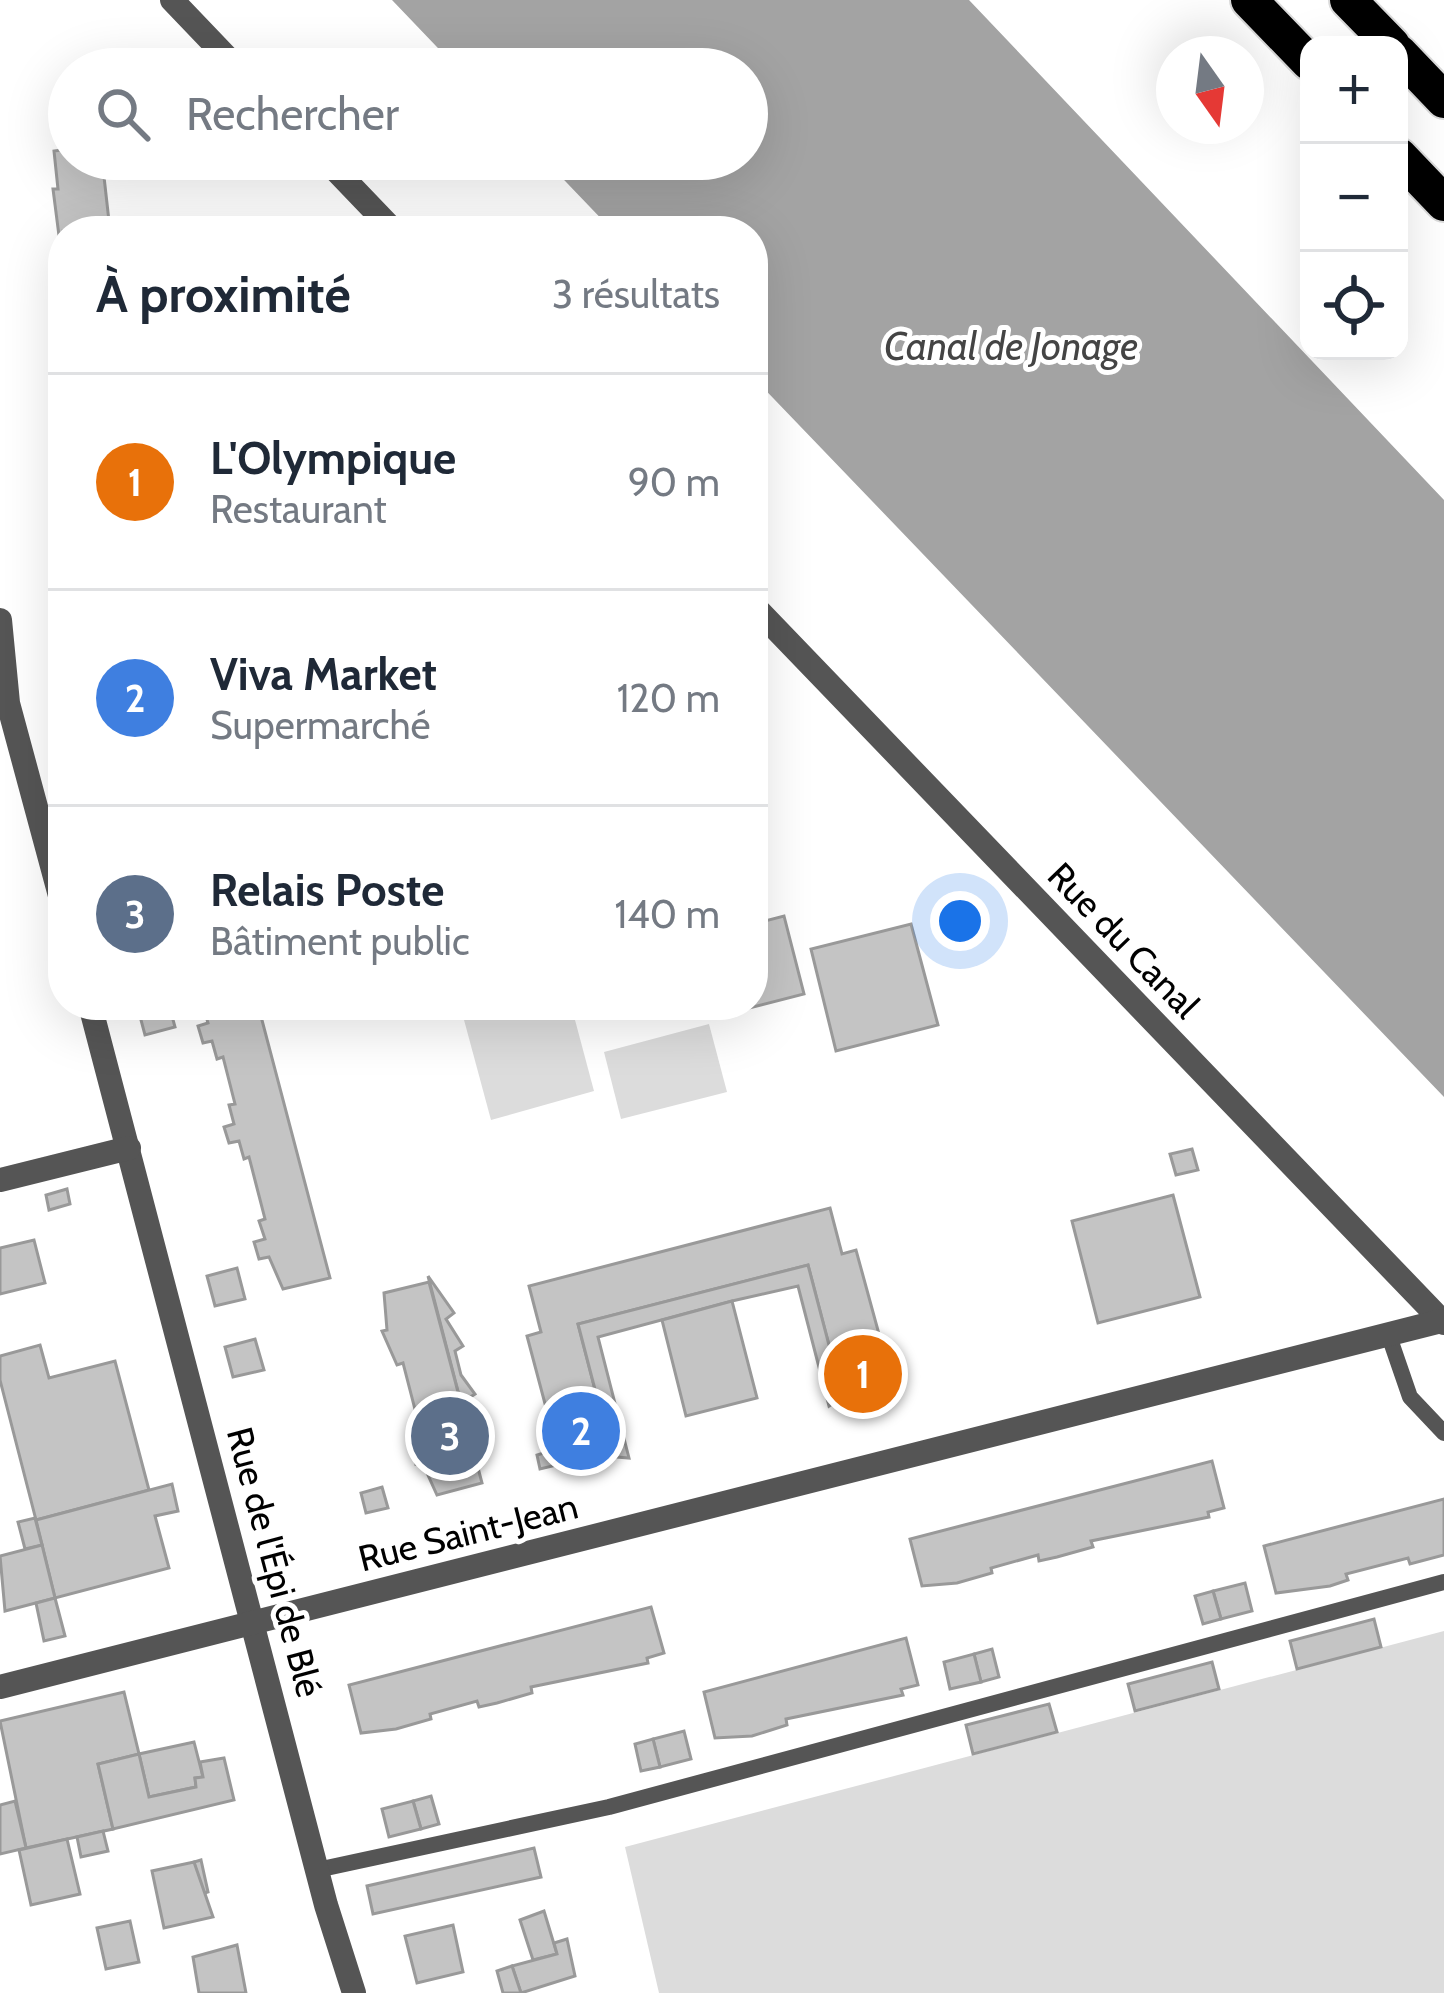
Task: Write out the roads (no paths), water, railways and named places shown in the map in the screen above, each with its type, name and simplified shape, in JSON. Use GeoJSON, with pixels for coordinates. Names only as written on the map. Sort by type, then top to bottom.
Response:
{"type":"FeatureCollection","features":[{"type":"Feature","properties":{"kind":"highway"},"geometry":{"type":"LineString","coordinates":[[1249,0],[1300,53]]}},
{"type":"Feature","properties":{"kind":"highway"},"geometry":{"type":"LineString","coordinates":[[1348,0],[1382,36]]}},
{"type":"Feature","properties":{"kind":"highway"},"geometry":{"type":"LineString","coordinates":[[1408,62],[1444,100]]}},
{"type":"Feature","properties":{"kind":"highway"},"geometry":{"type":"LineString","coordinates":[[1408,165],[1444,202]]}},
{"type":"Feature","properties":{"kind":"street"},"geometry":{"type":"LineString","coordinates":[[172,0],[218,48]]}},
{"type":"Feature","properties":{"kind":"street"},"geometry":{"type":"LineString","coordinates":[[345,180],[380,216]]}},
{"type":"Feature","properties":{"kind":"street"},"geometry":{"type":"LineString","coordinates":[[0,620],[8,703],[48,851]]}},
{"type":"Feature","properties":{"kind":"street","name":"Rue du Canal"},"geometry":{"type":"LineString","coordinates":[[768,620],[1443,1322]]}},
{"type":"Feature","properties":{"kind":"street","name":"Rue de l'Épi de Blé"},"geometry":{"type":"LineString","coordinates":[[93,1020],[256,1623],[317,1870],[354,1993]]}},
{"type":"Feature","properties":{"kind":"street"},"geometry":{"type":"LineString","coordinates":[[0,1180],[129,1148]]}},
{"type":"Feature","properties":{"kind":"street","name":"Rue Saint-Jean"},"geometry":{"type":"LineString","coordinates":[[0,1687],[1443,1322]]}},
{"type":"Feature","properties":{"kind":"lane"},"geometry":{"type":"LineString","coordinates":[[1389,1336],[1410,1397],[1444,1433]]}},
{"type":"Feature","properties":{"kind":"lane"},"geometry":{"type":"LineString","coordinates":[[317,1870],[609,1807],[1444,1582]]}},
{"type":"Feature","properties":{"kind":"water","name":"Canal de Jonage"},"geometry":{"type":"Polygon","coordinates":[[[392,0],[969,0],[1300,348],[1300,360],[1311,360],[1444,500],[1444,1097],[768,393],[768,216],[599,216],[564,180],[768,180],[768,48],[438,48],[392,0]]]}},
{"type":"Feature","properties":{"kind":"place","name":"L'Olympique"},"geometry":{"type":"Point","coordinates":[863,1374]}},
{"type":"Feature","properties":{"kind":"place","name":"Viva Market"},"geometry":{"type":"Point","coordinates":[581,1431]}},
{"type":"Feature","properties":{"kind":"place","name":"Relais Poste"},"geometry":{"type":"Point","coordinates":[450,1436]}}]}
